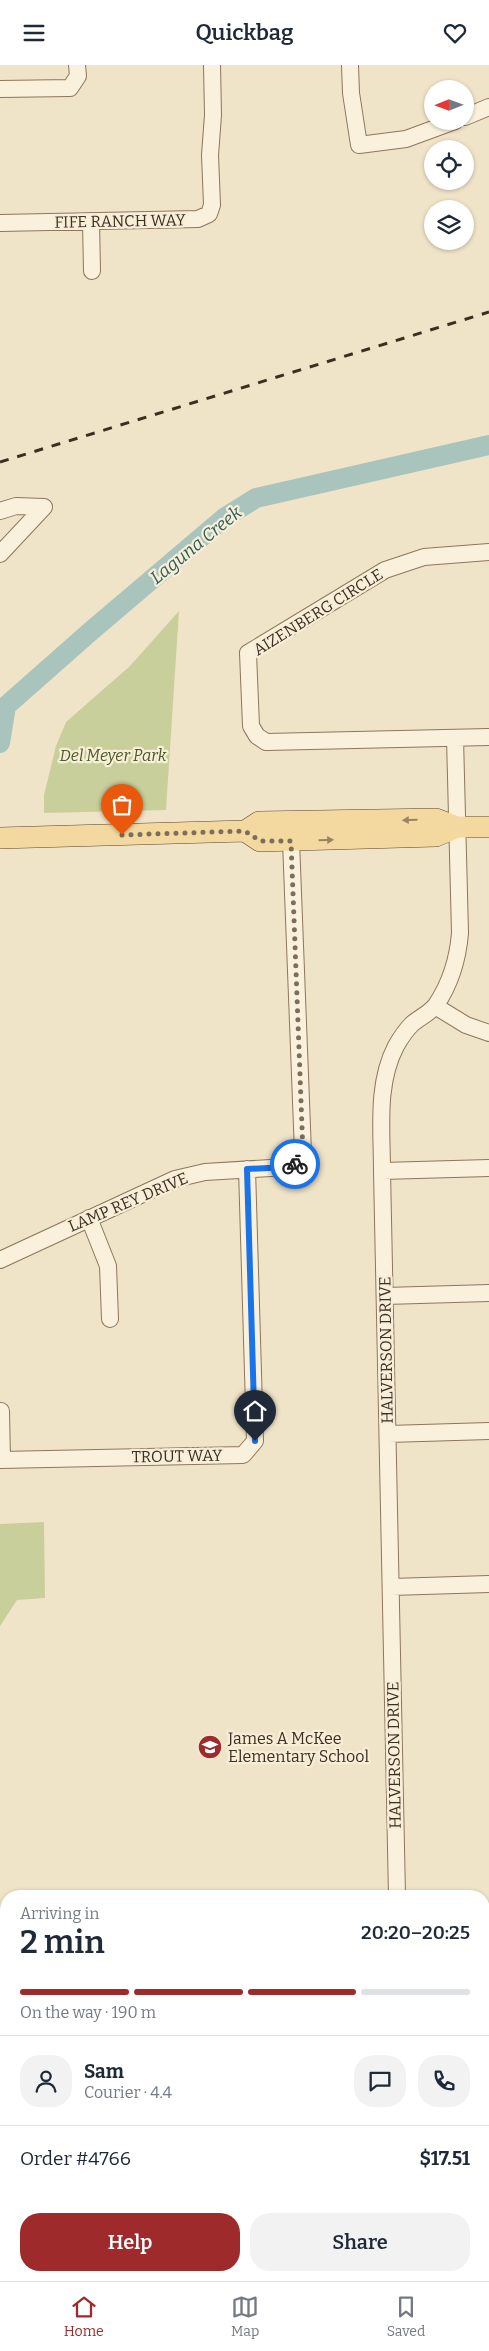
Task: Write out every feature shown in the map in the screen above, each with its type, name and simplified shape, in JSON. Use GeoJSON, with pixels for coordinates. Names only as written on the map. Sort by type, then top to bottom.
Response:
{"type":"FeatureCollection","features":[{"type":"Feature","properties":{"kind":"main road"},"geometry":{"type":"LineString","coordinates":[[0,838],[245,831],[259,823],[269,822],[436,819],[457,827],[489,827]]}},
{"type":"Feature","properties":{"kind":"main road"},"geometry":{"type":"LineString","coordinates":[[245,831],[260,841],[291,841],[436,836],[457,827]]}},
{"type":"Feature","properties":{"kind":"street"},"geometry":{"type":"LineString","coordinates":[[0,89],[70,87],[78,76],[78,65]]}},
{"type":"Feature","properties":{"kind":"street","name":"FIFE RANCH WAY"},"geometry":{"type":"LineString","coordinates":[[0,223],[198,219],[209,214],[212,205],[210,155],[214,115],[212,65]]}},
{"type":"Feature","properties":{"kind":"street"},"geometry":{"type":"LineString","coordinates":[[350,65],[351,93],[359,145],[406,139],[430,130]]}},
{"type":"Feature","properties":{"kind":"street"},"geometry":{"type":"LineString","coordinates":[[474,113],[489,107]]}},
{"type":"Feature","properties":{"kind":"street"},"geometry":{"type":"LineString","coordinates":[[91,221],[92,271]]}},
{"type":"Feature","properties":{"kind":"street"},"geometry":{"type":"LineString","coordinates":[[0,511],[16,506],[44,507],[0,554]]}},
{"type":"Feature","properties":{"kind":"street","name":"AIZENBERG CIRCLE"},"geometry":{"type":"LineString","coordinates":[[489,552],[424,557],[385,570],[248,653],[251,726],[253,732],[262,740],[274,743],[489,737]]}},
{"type":"Feature","properties":{"kind":"street"},"geometry":{"type":"LineString","coordinates":[[455,738],[457,827]]}},
{"type":"Feature","properties":{"kind":"street","name":"HALVERSON DRIVE"},"geometry":{"type":"LineString","coordinates":[[397,1890],[382,1094],[387,1069],[397,1046],[411,1025],[435,1006],[454,968],[459,942],[457,827]]}},
{"type":"Feature","properties":{"kind":"street","name":"LAMP REY DRIVE"},"geometry":{"type":"LineString","coordinates":[[0,1260],[187,1175],[287,1167],[298,1163],[303,1153],[291,841]]}},
{"type":"Feature","properties":{"kind":"street"},"geometry":{"type":"LineString","coordinates":[[435,1006],[466,1025],[489,1033]]}},
{"type":"Feature","properties":{"kind":"street"},"geometry":{"type":"LineString","coordinates":[[382,1171],[489,1168]]}},
{"type":"Feature","properties":{"kind":"street","name":"TROUT WAY"},"geometry":{"type":"LineString","coordinates":[[1,1460],[243,1455],[255,1441],[247,1169]]}},
{"type":"Feature","properties":{"kind":"street"},"geometry":{"type":"LineString","coordinates":[[89,1218],[108,1266],[110,1319]]}},
{"type":"Feature","properties":{"kind":"street"},"geometry":{"type":"LineString","coordinates":[[386,1296],[489,1293]]}},
{"type":"Feature","properties":{"kind":"street"},"geometry":{"type":"LineString","coordinates":[[1,1411],[1,1460]]}},
{"type":"Feature","properties":{"kind":"street"},"geometry":{"type":"LineString","coordinates":[[388,1434],[489,1431]]}},
{"type":"Feature","properties":{"kind":"street"},"geometry":{"type":"LineString","coordinates":[[391,1587],[489,1584]]}},
{"type":"Feature","properties":{"kind":"green space","name":"Del Meyer Park"},"geometry":{"type":"Polygon","coordinates":[[[179,611],[166,810],[44,813],[44,795],[56,746],[66,722],[130,666],[179,611]]]}},
{"type":"Feature","properties":{"kind":"green space"},"geometry":{"type":"Polygon","coordinates":[[[44,1522],[45,1598],[17,1600],[0,1626],[0,1524],[44,1522]]]}},
{"type":"Feature","properties":{"kind":"waterway","name":"Laguna Creek"},"geometry":{"type":"LineString","coordinates":[[0,743],[6,706],[224,518],[256,498],[489,445]]}},
{"type":"Feature","properties":{"kind":"railway"},"geometry":{"type":"LineString","coordinates":[[0,462],[489,312]]}},
{"type":"Feature","properties":{"kind":"way so far"},"geometry":{"type":"LineString","coordinates":[[122,835],[245,831],[260,841],[291,841],[303,1153],[298,1163],[295,1164]]}},
{"type":"Feature","properties":{"kind":"place","name":"James A McKee Elementary School"},"geometry":{"type":"Point","coordinates":[210,1747]}},
{"type":"Feature","properties":{"kind":"route"},"geometry":{"type":"LineString","coordinates":[[255,1441],[247,1169],[287,1167],[295,1164]]}}]}
